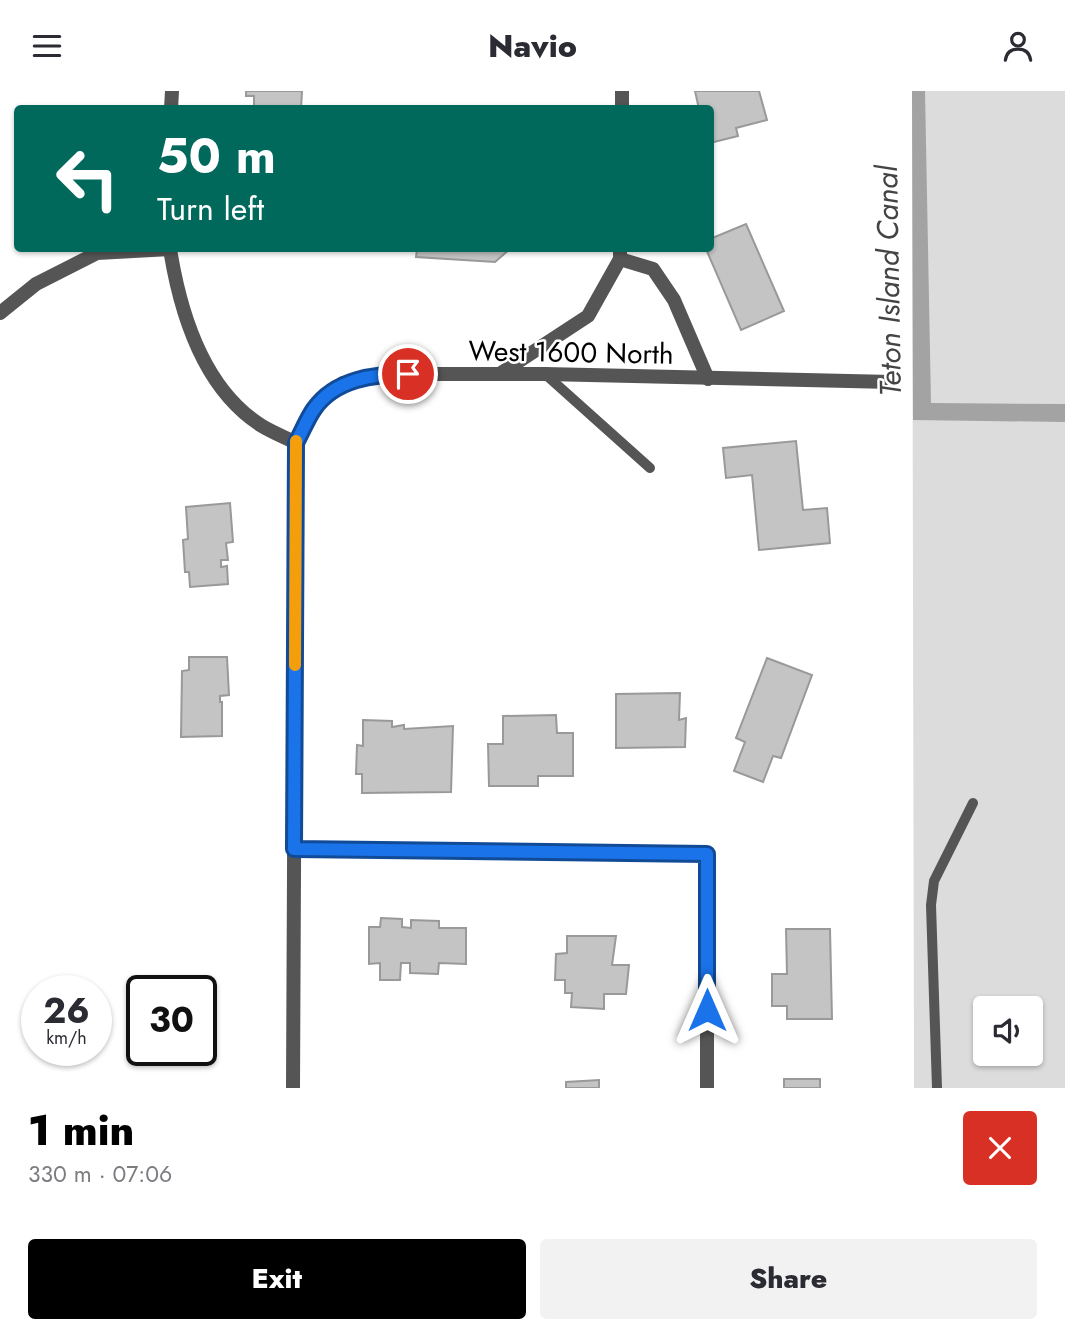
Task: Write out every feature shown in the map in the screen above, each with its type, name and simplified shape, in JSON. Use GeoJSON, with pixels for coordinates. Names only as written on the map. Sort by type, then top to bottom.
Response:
{"type":"FeatureCollection","features":[{"type":"Feature","properties":{"kind":"street"},"geometry":{"type":"LineString","coordinates":[[0,313],[36,284],[97,253],[115,252]]}},
{"type":"Feature","properties":{"kind":"street"},"geometry":{"type":"LineString","coordinates":[[170,252],[178,297],[195,345],[225,393],[260,425],[296,443]]}},
{"type":"Feature","properties":{"kind":"street"},"geometry":{"type":"LineString","coordinates":[[500,374],[588,316],[620,254],[653,269],[674,300],[708,379]]}},
{"type":"Feature","properties":{"kind":"street","name":"West 1600 North"},"geometry":{"type":"LineString","coordinates":[[293,1088],[296,443],[316,407],[343,383],[385,374],[545,374],[892,381]]}},
{"type":"Feature","properties":{"kind":"street"},"geometry":{"type":"LineString","coordinates":[[294,849],[707,854],[707,1088]]}},
{"type":"Feature","properties":{"kind":"lane"},"geometry":{"type":"LineString","coordinates":[[545,374],[650,468]]}},
{"type":"Feature","properties":{"kind":"lane"},"geometry":{"type":"LineString","coordinates":[[937,1088],[931,905],[934,881],[973,803]]}},
{"type":"Feature","properties":{"kind":"shaded area"},"geometry":{"type":"Polygon","coordinates":[[[912,91],[1065,91],[1065,1088],[914,1088],[912,91]]]}},
{"type":"Feature","properties":{"kind":"shaded area"},"geometry":{"type":"Polygon","coordinates":[[[912,91],[925,91],[931,403],[1065,404],[1065,422],[913,420],[912,91]]]}},
{"type":"Feature","properties":{"kind":"building"},"geometry":{"type":"Polygon","coordinates":[[[246,91],[302,91],[301,105],[254,105],[254,96],[246,96],[246,91]]]}},
{"type":"Feature","properties":{"kind":"building"},"geometry":{"type":"Polygon","coordinates":[[[695,91],[759,91],[767,120],[736,128],[738,136],[714,142],[714,105],[698,105],[695,91]]]}},
{"type":"Feature","properties":{"kind":"building"},"geometry":{"type":"Polygon","coordinates":[[[746,224],[784,311],[741,330],[707,252],[714,252],[714,237],[746,224]]]}},
{"type":"Feature","properties":{"kind":"building"},"geometry":{"type":"Polygon","coordinates":[[[417,252],[507,252],[495,262],[416,257],[417,252]]]}},
{"type":"Feature","properties":{"kind":"building"},"geometry":{"type":"Polygon","coordinates":[[[796,441],[803,510],[827,508],[830,543],[759,550],[752,475],[726,478],[723,448],[796,441]]]}},
{"type":"Feature","properties":{"kind":"building"},"geometry":{"type":"Polygon","coordinates":[[[230,503],[233,542],[226,543],[228,560],[221,560],[221,567],[227,566],[228,584],[190,587],[189,572],[185,572],[183,540],[188,539],[186,507],[230,503]]]}},
{"type":"Feature","properties":{"kind":"building"},"geometry":{"type":"Polygon","coordinates":[[[189,657],[227,657],[229,695],[220,696],[222,736],[181,737],[182,671],[189,670],[189,657]]]}},
{"type":"Feature","properties":{"kind":"building"},"geometry":{"type":"Polygon","coordinates":[[[767,658],[812,675],[781,758],[773,756],[763,782],[734,771],[745,742],[736,738],[767,658]]]}},
{"type":"Feature","properties":{"kind":"building"},"geometry":{"type":"Polygon","coordinates":[[[680,693],[679,720],[686,718],[685,747],[616,748],[616,694],[680,693]]]}},
{"type":"Feature","properties":{"kind":"building"},"geometry":{"type":"Polygon","coordinates":[[[556,715],[557,733],[573,733],[573,776],[538,776],[538,786],[489,786],[488,744],[503,744],[503,716],[556,715]]]}},
{"type":"Feature","properties":{"kind":"building"},"geometry":{"type":"Polygon","coordinates":[[[363,720],[392,721],[392,727],[404,725],[404,729],[453,726],[451,792],[362,793],[362,774],[356,774],[357,745],[363,746],[363,720]]]}},
{"type":"Feature","properties":{"kind":"building"},"geometry":{"type":"Polygon","coordinates":[[[381,918],[402,919],[402,927],[411,928],[411,920],[439,921],[439,928],[466,928],[466,964],[439,963],[438,974],[410,973],[410,963],[401,963],[400,980],[380,980],[380,963],[369,964],[369,927],[380,927],[381,918]]]}},
{"type":"Feature","properties":{"kind":"building"},"geometry":{"type":"Polygon","coordinates":[[[786,929],[830,929],[832,1019],[787,1019],[787,1006],[772,1006],[772,974],[787,974],[786,929]]]}},
{"type":"Feature","properties":{"kind":"building"},"geometry":{"type":"Polygon","coordinates":[[[567,936],[616,936],[612,965],[629,965],[626,994],[604,994],[604,1009],[571,1007],[572,993],[565,993],[565,980],[555,980],[556,954],[567,953],[567,936]]]}},
{"type":"Feature","properties":{"kind":"building"},"geometry":{"type":"Polygon","coordinates":[[[784,1079],[820,1079],[820,1088],[784,1088],[784,1079]]]}},
{"type":"Feature","properties":{"kind":"building"},"geometry":{"type":"Polygon","coordinates":[[[599,1080],[599,1088],[566,1088],[566,1082],[599,1080]]]}},
{"type":"Feature","properties":{"kind":"slow traffic"},"geometry":{"type":"LineString","coordinates":[[295,665],[296,441]]}},
{"type":"Feature","properties":{"kind":"route"},"geometry":{"type":"LineString","coordinates":[[408,374],[385,374],[343,383],[316,407],[296,443],[294,849],[707,854],[707,1010]]}},
{"type":"Feature","properties":{"kind":"water label","name":"Teton Island Canal"},"geometry":{"type":"Point","coordinates":[889,281]}}]}
